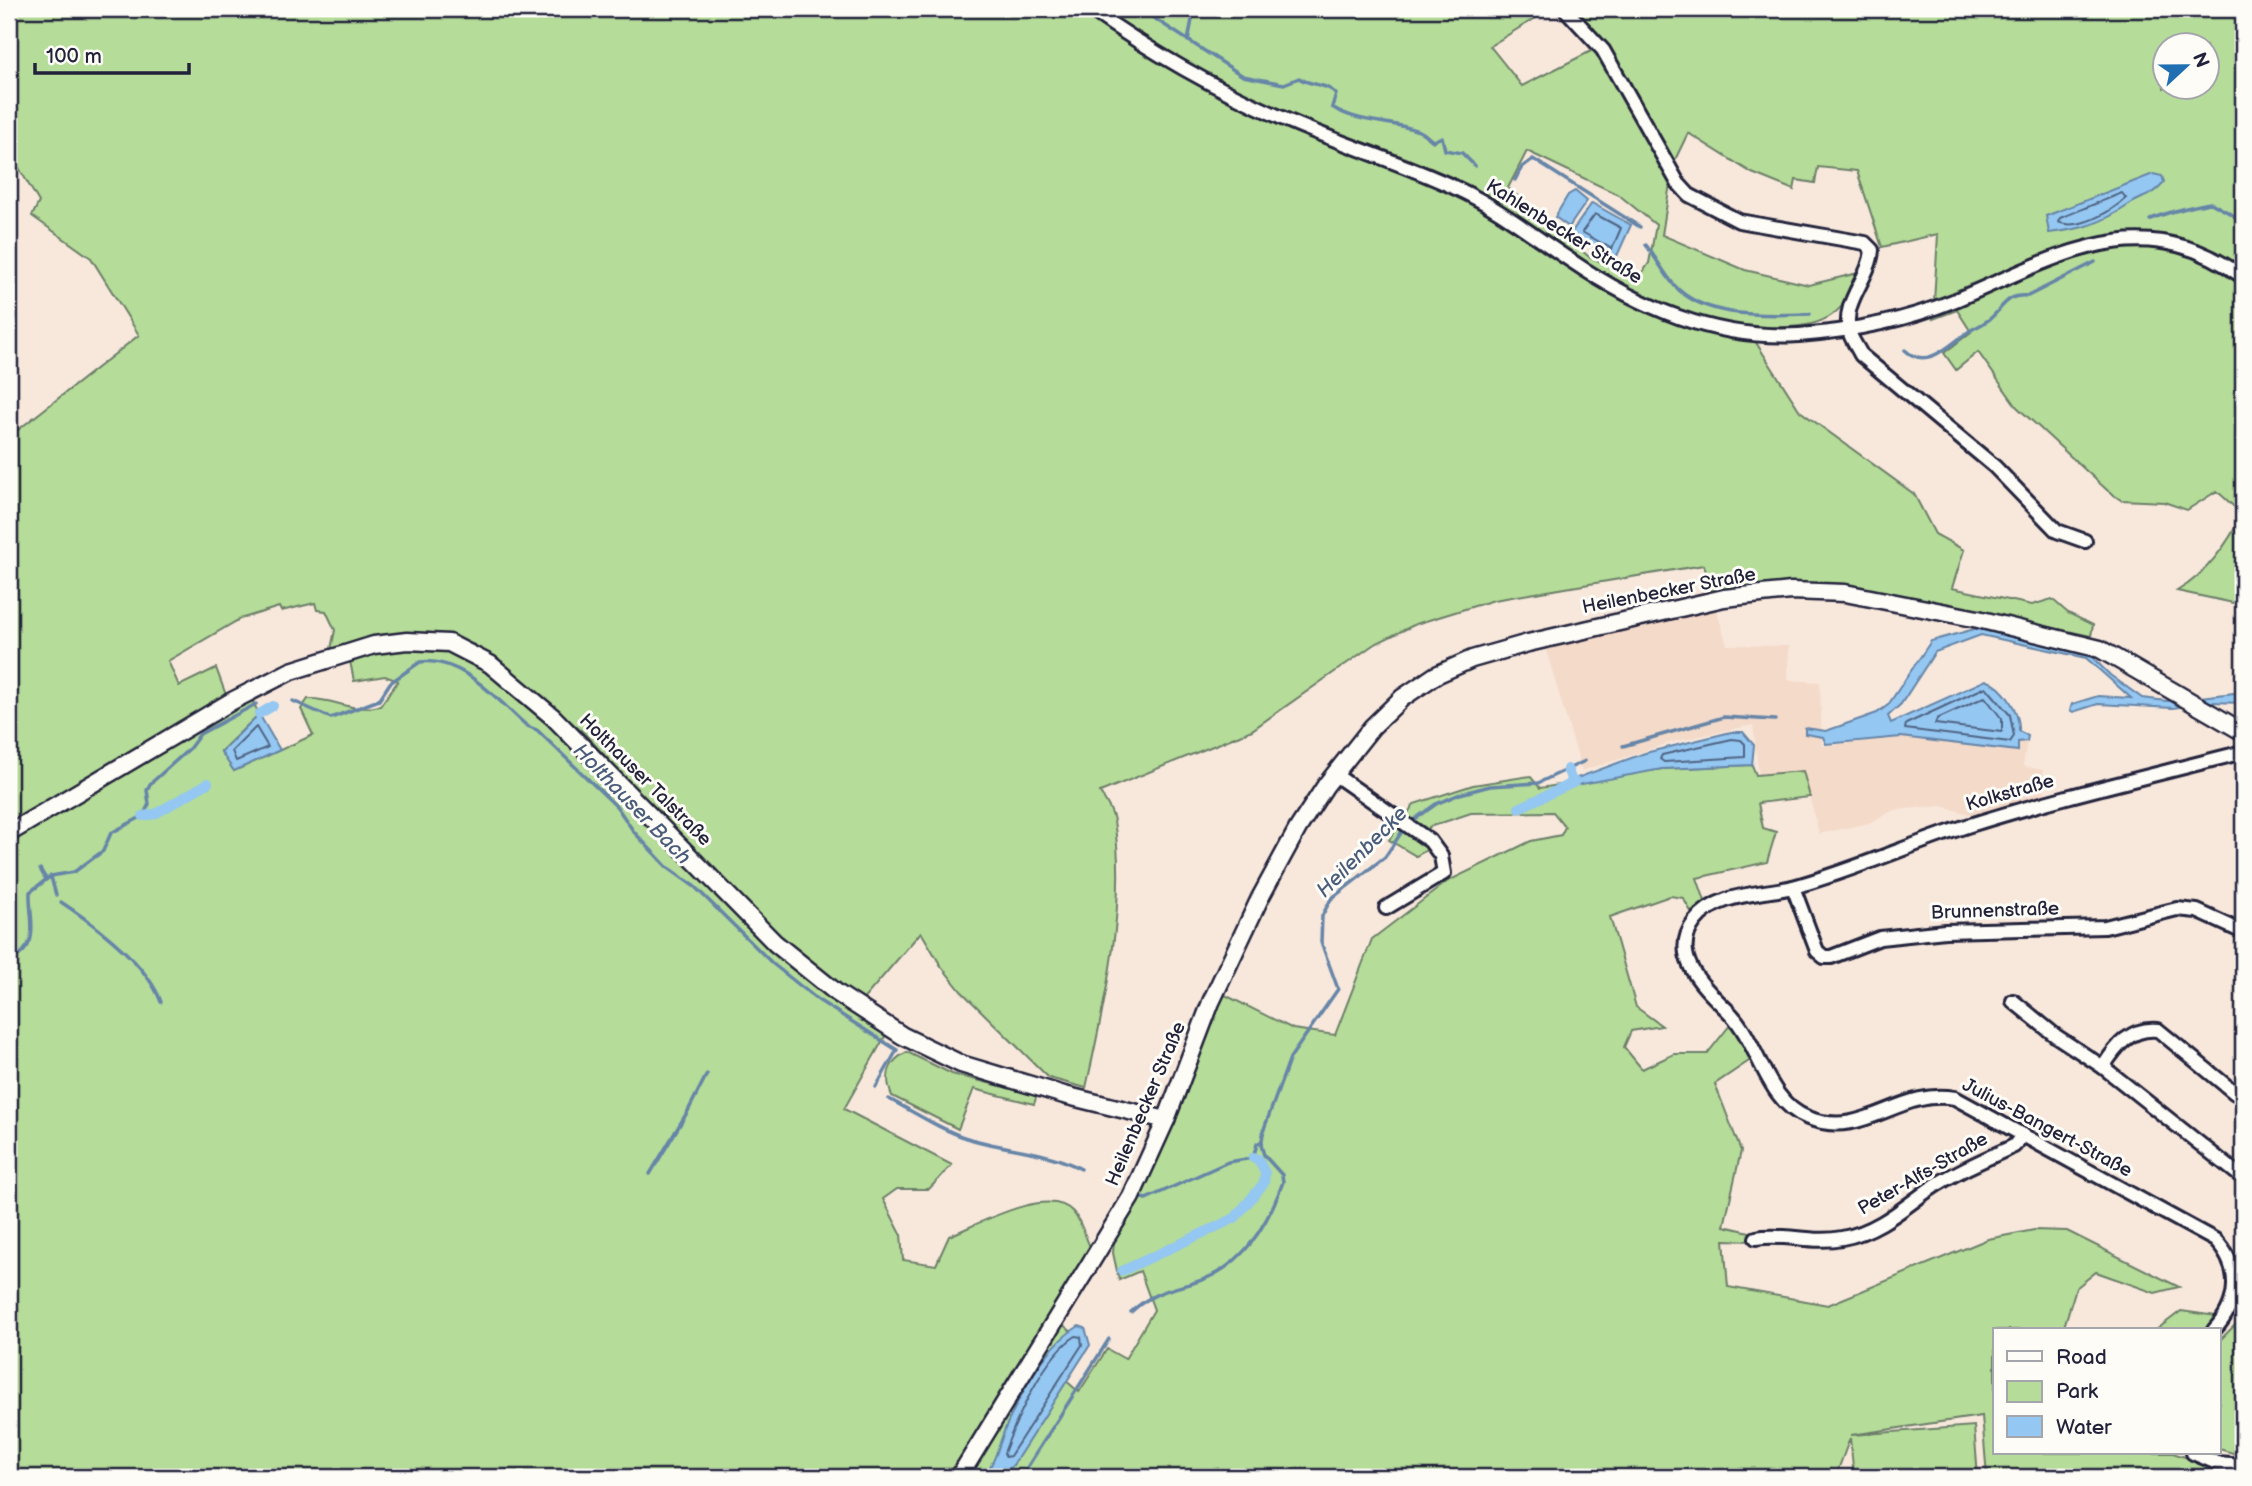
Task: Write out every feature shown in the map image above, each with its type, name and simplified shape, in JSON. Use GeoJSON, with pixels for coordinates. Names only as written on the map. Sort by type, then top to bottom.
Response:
{"type":"FeatureCollection","features":[{"type":"Feature","properties":{"kind":"main road","name":"Heilenbecker Straße"},"geometry":{"type":"LineString","coordinates":[[960,1477],[1131,1197],[1166,1120],[1205,1015],[1260,898],[1298,828],[1334,774],[1387,712],[1419,686],[1453,667],[1492,653],[1675,608],[1791,591],[1845,593],[2079,642],[2100,649],[2243,732]]}},
{"type":"Feature","properties":{"kind":"main road","name":"Holthauser Talstraße"},"geometry":{"type":"LineString","coordinates":[[9,833],[232,701],[291,671],[374,645],[407,641],[449,643],[483,659],[553,717],[790,958],[870,1016],[925,1047],[973,1068],[1166,1120]]}},
{"type":"Feature","properties":{"kind":"street","name":"Kahlenbecker Straße"},"geometry":{"type":"LineString","coordinates":[[1090,9],[1162,58],[1213,86],[1284,119],[1415,170],[1496,208],[1570,260],[1641,303],[1681,320],[1750,334],[1797,335],[1849,330],[1919,314],[2055,255],[2100,243],[2156,242],[2210,257],[2243,277]]}},
{"type":"Feature","properties":{"kind":"street"},"geometry":{"type":"LineString","coordinates":[[1565,9],[1603,50],[1678,183],[1689,195],[1739,221],[1858,241],[1872,250],[1871,259],[1850,306],[1849,330],[1861,355],[1994,466],[2057,531],[2085,541]]}},
{"type":"Feature","properties":{"kind":"street","name":"Kolkstraße"},"geometry":{"type":"LineString","coordinates":[[1793,887],[1967,826],[2075,794],[2243,752]]}},
{"type":"Feature","properties":{"kind":"street"},"geometry":{"type":"LineString","coordinates":[[1334,774],[1430,841],[1441,856],[1444,873],[1387,908]]}},
{"type":"Feature","properties":{"kind":"street","name":"Brunnenstraße"},"geometry":{"type":"LineString","coordinates":[[1793,887],[1817,951],[1824,957],[1831,957],[1880,938],[1945,931],[2105,927],[2176,909],[2197,911],[2243,932]]}},
{"type":"Feature","properties":{"kind":"street","name":"Julius-Bangert-Straße"},"geometry":{"type":"LineString","coordinates":[[1793,887],[1718,903],[1695,921],[1687,935],[1685,953],[1690,970],[1737,1020],[1752,1042],[1761,1064],[1781,1096],[1806,1117],[1841,1124],[1864,1120],[1922,1096],[1955,1098],[2021,1137],[2215,1240],[2229,1258],[2234,1283],[2229,1313],[2216,1328]]}},
{"type":"Feature","properties":{"kind":"street"},"geometry":{"type":"LineString","coordinates":[[2013,1001],[2056,1036],[2103,1067],[2243,1178]]}},
{"type":"Feature","properties":{"kind":"street"},"geometry":{"type":"LineString","coordinates":[[2103,1067],[2126,1038],[2149,1029],[2158,1030],[2235,1094]]}},
{"type":"Feature","properties":{"kind":"street","name":"Peter-Alfs-Straße"},"geometry":{"type":"LineString","coordinates":[[1756,1238],[1771,1236],[1810,1241],[1844,1238],[1875,1227],[1928,1191],[2014,1146],[2021,1137]]}},
{"type":"Feature","properties":{"kind":"street"},"geometry":{"type":"LineString","coordinates":[[2195,1454],[2217,1463],[2243,1465]]}},
{"type":"Feature","properties":{"kind":"shaded area"},"geometry":{"type":"Polygon","coordinates":[[[1711,591],[1727,645],[1789,646],[1788,680],[1820,682],[1822,746],[1901,737],[2018,750],[2018,742],[2027,741],[2023,766],[2043,770],[2045,796],[1975,816],[1942,806],[1894,810],[1869,823],[1819,834],[1803,771],[1759,776],[1753,725],[1673,742],[1582,771],[1541,634],[1711,591]]]}},
{"type":"Feature","properties":{"kind":"green space"},"geometry":{"type":"Polygon","coordinates":[[[9,9],[1550,9],[1490,46],[1522,86],[1601,46],[1578,12],[1581,9],[2243,9],[2243,605],[2177,591],[2197,576],[2215,557],[2242,514],[2217,491],[2187,510],[2164,502],[2121,500],[2017,407],[1978,352],[1956,370],[1944,353],[1971,332],[1957,310],[1933,319],[1938,234],[1882,247],[1857,171],[1818,167],[1815,183],[1796,180],[1794,190],[1752,173],[1688,133],[1673,164],[1662,235],[1745,270],[1809,285],[1858,273],[1844,303],[1835,313],[1824,319],[1799,326],[1746,327],[1800,411],[1914,494],[1935,534],[1964,550],[1952,588],[2032,605],[2052,599],[2068,613],[2093,625],[2091,636],[1855,586],[1791,583],[1711,591],[1704,565],[1494,600],[1416,624],[1373,645],[1252,730],[1100,792],[1113,817],[1118,852],[1118,886],[1112,954],[1086,1088],[1049,1078],[961,991],[941,966],[921,932],[862,1001],[809,965],[757,920],[584,733],[499,661],[474,645],[444,634],[395,634],[331,649],[335,630],[326,611],[317,610],[315,603],[281,611],[279,607],[240,619],[168,661],[179,686],[216,668],[226,695],[85,778],[86,797],[251,698],[259,714],[221,751],[234,771],[313,735],[301,709],[308,699],[358,708],[380,706],[398,681],[385,676],[354,681],[349,656],[406,647],[446,649],[478,662],[560,729],[774,949],[888,1031],[844,1109],[952,1165],[929,1189],[897,1189],[883,1199],[901,1234],[903,1260],[936,1265],[949,1236],[1012,1209],[1047,1202],[1062,1205],[1073,1212],[1090,1247],[1051,1315],[1084,1342],[1064,1379],[1079,1392],[1107,1349],[1125,1359],[1154,1310],[1140,1271],[1119,1280],[1113,1253],[1114,1241],[1153,1162],[1221,993],[1293,1029],[1335,1035],[1372,939],[1448,881],[1531,841],[1561,835],[1565,827],[1553,812],[1471,813],[1429,827],[1430,848],[1416,856],[1389,840],[1414,804],[1473,785],[1530,776],[1540,788],[1662,769],[1752,765],[1756,775],[1803,771],[1810,797],[1758,803],[1763,828],[1776,832],[1767,862],[1697,878],[1706,904],[1693,915],[1683,898],[1670,896],[1610,917],[1636,1007],[1662,1026],[1631,1031],[1624,1047],[1642,1069],[1674,1054],[1707,1054],[1734,1020],[1755,1057],[1715,1084],[1741,1151],[1724,1226],[1754,1233],[1751,1241],[1724,1240],[1728,1287],[1828,1305],[1988,1239],[2034,1230],[2067,1231],[2179,1287],[2155,1293],[2096,1272],[2076,1288],[2064,1328],[1993,1328],[1993,1454],[2176,1454],[2218,1468],[2243,1469],[2243,1477],[1987,1477],[1982,1416],[1851,1435],[1974,1426],[1978,1477],[1854,1477],[1850,1438],[1838,1470],[1840,1477],[9,1477],[9,437],[139,335],[91,258],[32,216],[39,202],[9,151],[9,9]],[[1527,151],[1508,188],[1588,256],[1638,279],[1649,263],[1656,225],[1619,195],[1527,151]]]}},
{"type":"Feature","properties":{"kind":"green space"},"geometry":{"type":"Polygon","coordinates":[[[907,1052],[952,1074],[1037,1095],[1034,1104],[974,1089],[958,1129],[892,1096],[888,1082],[889,1070],[896,1060],[907,1052]]]}},
{"type":"Feature","properties":{"kind":"green space"},"geometry":{"type":"Polygon","coordinates":[[[2243,1306],[2243,1456],[2220,1449],[2220,1340],[2235,1325],[2243,1306]]]}},
{"type":"Feature","properties":{"kind":"green space"},"geometry":{"type":"Polygon","coordinates":[[[2181,1311],[2217,1316],[2217,1322],[2211,1328],[2159,1328],[2181,1311]]]}},
{"type":"Feature","properties":{"kind":"water"},"geometry":{"type":"Polygon","coordinates":[[[2153,174],[2162,176],[2164,182],[2154,192],[2093,224],[2049,233],[2046,216],[2153,174]]]}},
{"type":"Feature","properties":{"kind":"water"},"geometry":{"type":"Polygon","coordinates":[[[1575,191],[1587,201],[1569,227],[1555,217],[1568,195],[1575,191]]]}},
{"type":"Feature","properties":{"kind":"water"},"geometry":{"type":"Polygon","coordinates":[[[1592,203],[1631,225],[1617,256],[1612,258],[1571,233],[1592,203]]]}},
{"type":"Feature","properties":{"kind":"water"},"geometry":{"type":"Polygon","coordinates":[[[1978,628],[2087,652],[2110,675],[2142,698],[2167,701],[2243,692],[2243,703],[2209,702],[2173,708],[2098,704],[2073,712],[2070,710],[2072,704],[2098,696],[2131,698],[2086,658],[1981,635],[1935,652],[1901,704],[1888,716],[1891,723],[1986,680],[2005,694],[2014,708],[2019,731],[2028,736],[2027,741],[2018,742],[2018,751],[1901,737],[1826,744],[1823,737],[1805,734],[1805,728],[1826,731],[1877,713],[1888,705],[1931,641],[1978,628]]]}},
{"type":"Feature","properties":{"kind":"water"},"geometry":{"type":"Polygon","coordinates":[[[259,714],[280,750],[234,771],[221,752],[259,714]]]}},
{"type":"Feature","properties":{"kind":"water"},"geometry":{"type":"Polygon","coordinates":[[[1731,732],[1743,732],[1754,745],[1752,765],[1662,769],[1577,785],[1574,779],[1645,753],[1731,732]]]}},
{"type":"Feature","properties":{"kind":"water"},"geometry":{"type":"Polygon","coordinates":[[[1079,1326],[1085,1328],[1090,1345],[1013,1465],[1001,1477],[983,1477],[995,1458],[1014,1409],[1037,1368],[1067,1334],[1079,1326]]]}},
{"type":"Feature","properties":{"kind":"waterway"},"geometry":{"type":"LineString","coordinates":[[1140,9],[1243,76],[1284,84],[1299,78],[1328,88],[1336,94],[1332,107],[1353,116],[1419,131],[1433,141],[1442,137],[1445,150],[1462,153],[1475,166]]}},
{"type":"Feature","properties":{"kind":"waterway"},"geometry":{"type":"LineString","coordinates":[[1188,41],[1194,9]]}},
{"type":"Feature","properties":{"kind":"waterway"},"geometry":{"type":"LineString","coordinates":[[1515,180],[1522,167],[1533,159],[1640,227]]}},
{"type":"Feature","properties":{"kind":"waterway"},"geometry":{"type":"LineString","coordinates":[[2150,220],[2211,203],[2233,215],[2243,227]]}},
{"type":"Feature","properties":{"kind":"waterway"},"geometry":{"type":"LineString","coordinates":[[1646,245],[1674,285],[1703,304],[1738,313],[1810,314]]}},
{"type":"Feature","properties":{"kind":"waterway"},"geometry":{"type":"LineString","coordinates":[[1905,350],[1913,356],[1930,357],[1989,319],[2011,299],[2028,296],[2095,262]]}},
{"type":"Feature","properties":{"kind":"waterway","name":"Holthauser Bach"},"geometry":{"type":"LineString","coordinates":[[293,701],[331,718],[379,700],[390,683],[420,662],[436,662],[465,673],[527,726],[537,730],[617,807],[634,832],[667,867],[695,887],[773,964],[818,1000],[897,1050],[876,1087]]}},
{"type":"Feature","properties":{"kind":"waterway","name":"Holthauser Bach"},"geometry":{"type":"LineString","coordinates":[[9,962],[20,955],[30,940],[30,892],[51,876],[74,872],[103,851],[111,833],[143,816],[149,804],[147,790],[150,784],[189,749],[200,734],[256,704]]}},
{"type":"Feature","properties":{"kind":"waterway"},"geometry":{"type":"LineString","coordinates":[[259,714],[273,706]]}},
{"type":"Feature","properties":{"kind":"waterway","name":"Heilenbecke"},"geometry":{"type":"LineString","coordinates":[[1623,746],[1724,717],[1775,720]]}},
{"type":"Feature","properties":{"kind":"waterway","name":"Heilenbecke"},"geometry":{"type":"LineString","coordinates":[[1411,822],[1436,804],[1460,794],[1490,786],[1538,783],[1585,761]]}},
{"type":"Feature","properties":{"kind":"waterway"},"geometry":{"type":"LineString","coordinates":[[1567,769],[1573,783]]}},
{"type":"Feature","properties":{"kind":"waterway"},"geometry":{"type":"LineString","coordinates":[[1519,808],[1575,782]]}},
{"type":"Feature","properties":{"kind":"waterway"},"geometry":{"type":"LineString","coordinates":[[143,816],[155,814],[208,783]]}},
{"type":"Feature","properties":{"kind":"waterway","name":"Heilenbecke"},"geometry":{"type":"LineString","coordinates":[[1131,1312],[1153,1296],[1193,1283],[1225,1268],[1239,1256],[1260,1230],[1283,1182],[1282,1175],[1264,1155],[1261,1145],[1264,1129],[1290,1058],[1338,989],[1321,942],[1322,916],[1331,899],[1385,857],[1405,827]]}},
{"type":"Feature","properties":{"kind":"waterway"},"geometry":{"type":"LineString","coordinates":[[40,869],[46,879]]}},
{"type":"Feature","properties":{"kind":"waterway"},"geometry":{"type":"LineString","coordinates":[[51,877],[56,895]]}},
{"type":"Feature","properties":{"kind":"waterway"},"geometry":{"type":"LineString","coordinates":[[61,902],[89,921],[132,959],[154,987],[161,1002]]}},
{"type":"Feature","properties":{"kind":"waterway"},"geometry":{"type":"LineString","coordinates":[[650,1174],[707,1074]]}},
{"type":"Feature","properties":{"kind":"waterway","name":"Holthauser Bach"},"geometry":{"type":"LineString","coordinates":[[889,1099],[957,1135],[1040,1154],[1081,1169]]}},
{"type":"Feature","properties":{"kind":"waterway","name":"Holthauser Bach"},"geometry":{"type":"LineString","coordinates":[[1142,1198],[1146,1199],[1228,1162],[1253,1158],[1257,1144],[1262,1141]]}},
{"type":"Feature","properties":{"kind":"waterway"},"geometry":{"type":"LineString","coordinates":[[1122,1271],[1235,1218],[1264,1183],[1265,1173],[1258,1159],[1253,1158]]}},
{"type":"Feature","properties":{"kind":"waterway","name":"Heilenbecke"},"geometry":{"type":"LineString","coordinates":[[1021,1477],[1109,1339]]}}]}
